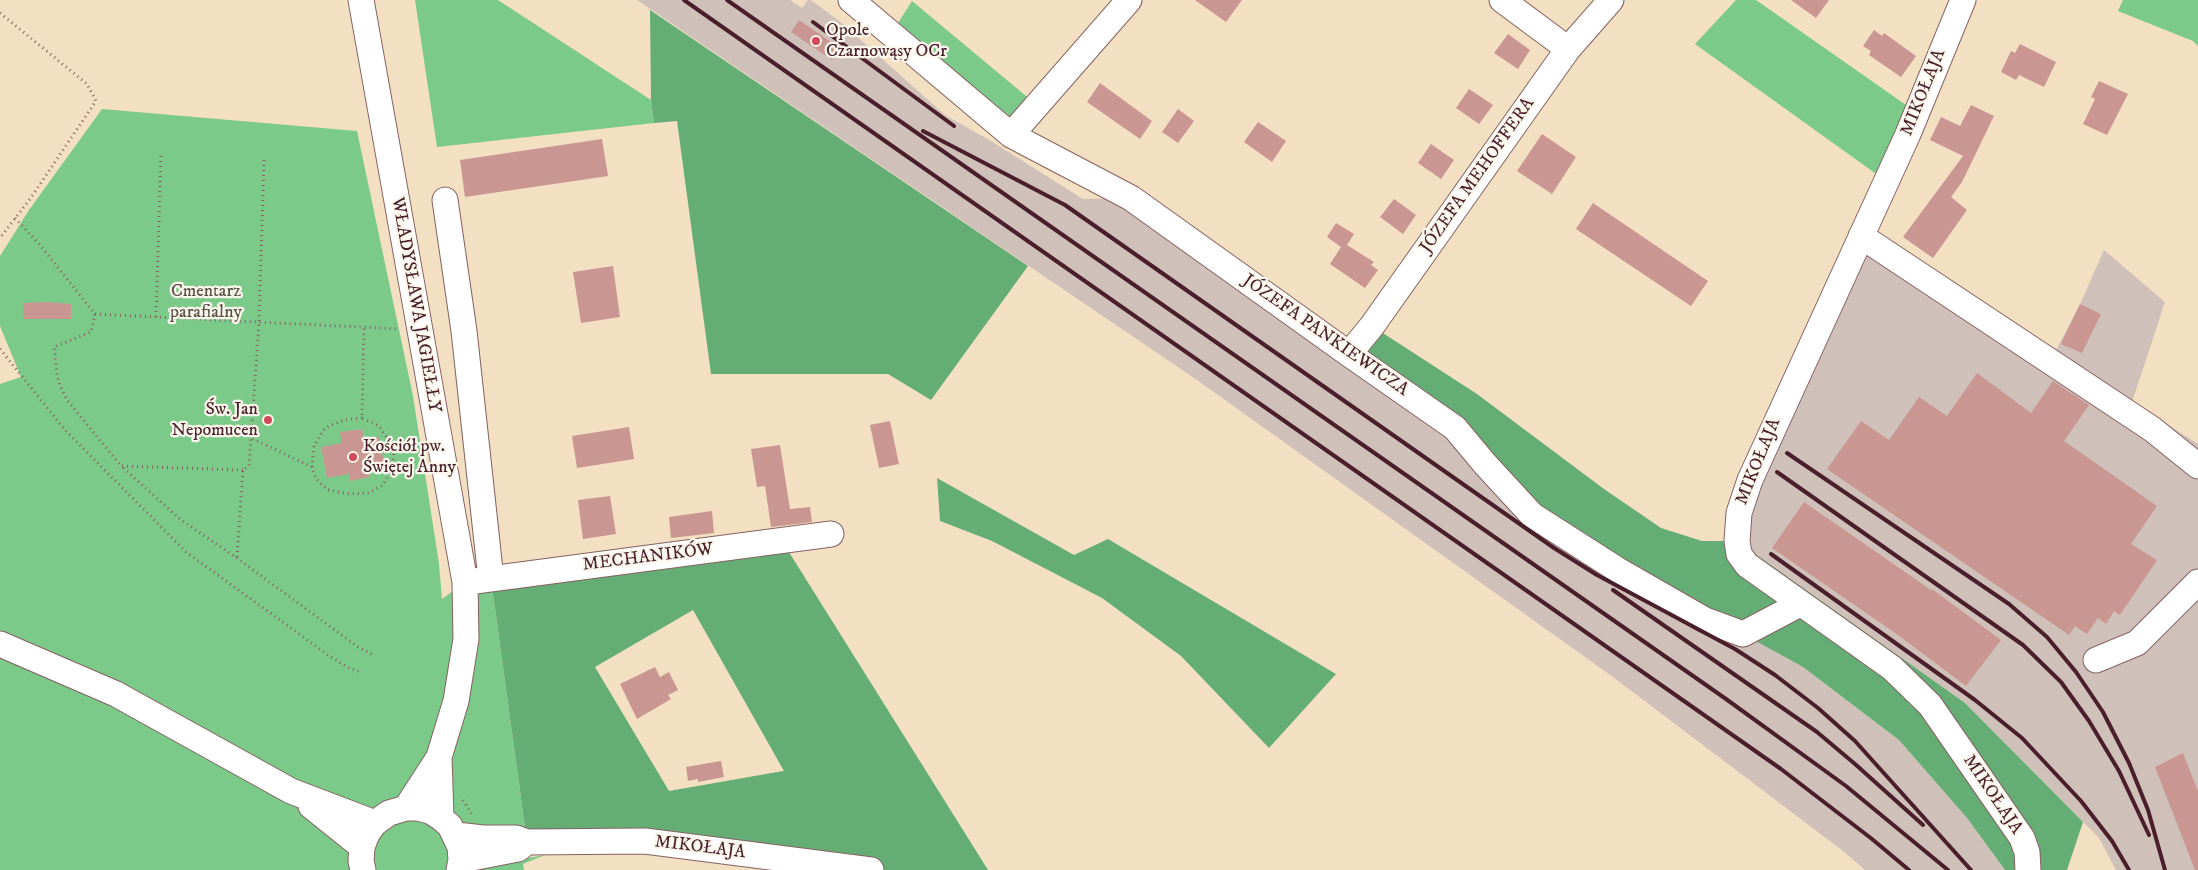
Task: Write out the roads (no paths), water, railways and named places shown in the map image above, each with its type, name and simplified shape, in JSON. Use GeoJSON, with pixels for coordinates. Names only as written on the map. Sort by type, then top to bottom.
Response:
{"type":"FeatureCollection","features":[{"type":"Feature","properties":{"kind":"street","name":"WŁADYSŁAWA JAGIEŁŁY"},"geometry":{"type":"LineString","coordinates":[[361,0],[465,582],[466,639],[461,675],[440,757],[406,808]]}},
{"type":"Feature","properties":{"kind":"street","name":"JÓZEFA PANKIEWICZA"},"geometry":{"type":"LineString","coordinates":[[851,0],[1011,135],[1131,198],[1455,428],[1532,515],[1618,570],[1705,620],[1744,634],[1800,604]]}},
{"type":"Feature","properties":{"kind":"street"},"geometry":{"type":"LineString","coordinates":[[1011,135],[1129,0]]}},
{"type":"Feature","properties":{"kind":"street"},"geometry":{"type":"LineString","coordinates":[[1502,0],[1568,49]]}},
{"type":"Feature","properties":{"kind":"street","name":"JÓZEFA MEHOFFERA"},"geometry":{"type":"LineString","coordinates":[[1349,354],[1372,326],[1568,49],[1611,0]]}},
{"type":"Feature","properties":{"kind":"street","name":"MIKOŁAJA"},"geometry":{"type":"LineString","coordinates":[[1963,0],[1908,134],[1775,421],[1743,496],[1739,512],[1737,542],[1739,554],[1747,566],[1892,668],[1930,705],[2022,838],[2027,852],[2028,870]]}},
{"type":"Feature","properties":{"kind":"street"},"geometry":{"type":"LineString","coordinates":[[445,200],[464,331],[491,579]]}},
{"type":"Feature","properties":{"kind":"street"},"geometry":{"type":"LineString","coordinates":[[1861,236],[2152,429],[2198,466]]}},
{"type":"Feature","properties":{"kind":"street","name":"MECHANIKÓW"},"geometry":{"type":"LineString","coordinates":[[465,582],[830,534]]}},
{"type":"Feature","properties":{"kind":"street"},"geometry":{"type":"LineString","coordinates":[[2096,660],[2137,643],[2198,582]]}},
{"type":"Feature","properties":{"kind":"street"},"geometry":{"type":"LineString","coordinates":[[0,644],[116,694],[291,791],[375,823]]}},
{"type":"Feature","properties":{"kind":"street","name":"WŁADYSŁAWA JAGIEŁŁY"},"geometry":{"type":"LineString","coordinates":[[440,757],[449,826],[460,848],[460,865]]}},
{"type":"Feature","properties":{"kind":"street"},"geometry":{"type":"LineString","coordinates":[[291,791],[363,858]]}},
{"type":"Feature","properties":{"kind":"street"},"geometry":{"type":"LineString","coordinates":[[363,858],[367,834],[375,823],[389,813],[406,808]]}},
{"type":"Feature","properties":{"kind":"street","name":"MIKOŁAJA"},"geometry":{"type":"LineString","coordinates":[[406,808],[424,810],[449,826],[483,838],[516,838],[527,842],[645,841],[871,870]]}},
{"type":"Feature","properties":{"kind":"street","name":"MIKOŁAJA"},"geometry":{"type":"LineString","coordinates":[[460,865],[518,849],[527,842]]}},
{"type":"Feature","properties":{"kind":"railway"},"geometry":{"type":"LineString","coordinates":[[684,0],[1781,769],[1909,870]]}},
{"type":"Feature","properties":{"kind":"railway"},"geometry":{"type":"LineString","coordinates":[[727,0],[1726,699],[1846,786],[1948,870]]}},
{"type":"Feature","properties":{"kind":"railway"},"geometry":{"type":"LineString","coordinates":[[813,22],[954,126]]}},
{"type":"Feature","properties":{"kind":"railway"},"geometry":{"type":"LineString","coordinates":[[923,131],[1065,205],[1554,548],[1597,575],[1735,649],[1775,675],[1818,708],[1855,741],[1971,870]]}},
{"type":"Feature","properties":{"kind":"railway"},"geometry":{"type":"LineString","coordinates":[[1787,453],[2009,604],[2047,637],[2076,672],[2103,712],[2129,763],[2148,810],[2165,870]]}},
{"type":"Feature","properties":{"kind":"railway"},"geometry":{"type":"LineString","coordinates":[[1777,472],[2023,645],[2061,682],[2089,721],[2119,771],[2149,835]]}},
{"type":"Feature","properties":{"kind":"railway"},"geometry":{"type":"LineString","coordinates":[[1771,554],[1975,700],[2022,738],[2081,801],[2112,841],[2129,870]]}},
{"type":"Feature","properties":{"kind":"railway"},"geometry":{"type":"LineString","coordinates":[[1613,590],[1817,732],[1923,825]]}},
{"type":"Feature","properties":{"kind":"place","name":"Opole Czarnowąsy OCr"},"geometry":{"type":"Point","coordinates":[816,41]}},
{"type":"Feature","properties":{"kind":"place","name":"Św. Jan Nepomucen"},"geometry":{"type":"Point","coordinates":[268,420]}},
{"type":"Feature","properties":{"kind":"place","name":"Kościół pw. Świętej Anny"},"geometry":{"type":"Point","coordinates":[353,457]}},
{"type":"Feature","properties":{"kind":"park label","name":"Cmentarz parafialny"},"geometry":{"type":"Point","coordinates":[206,302]}}]}
